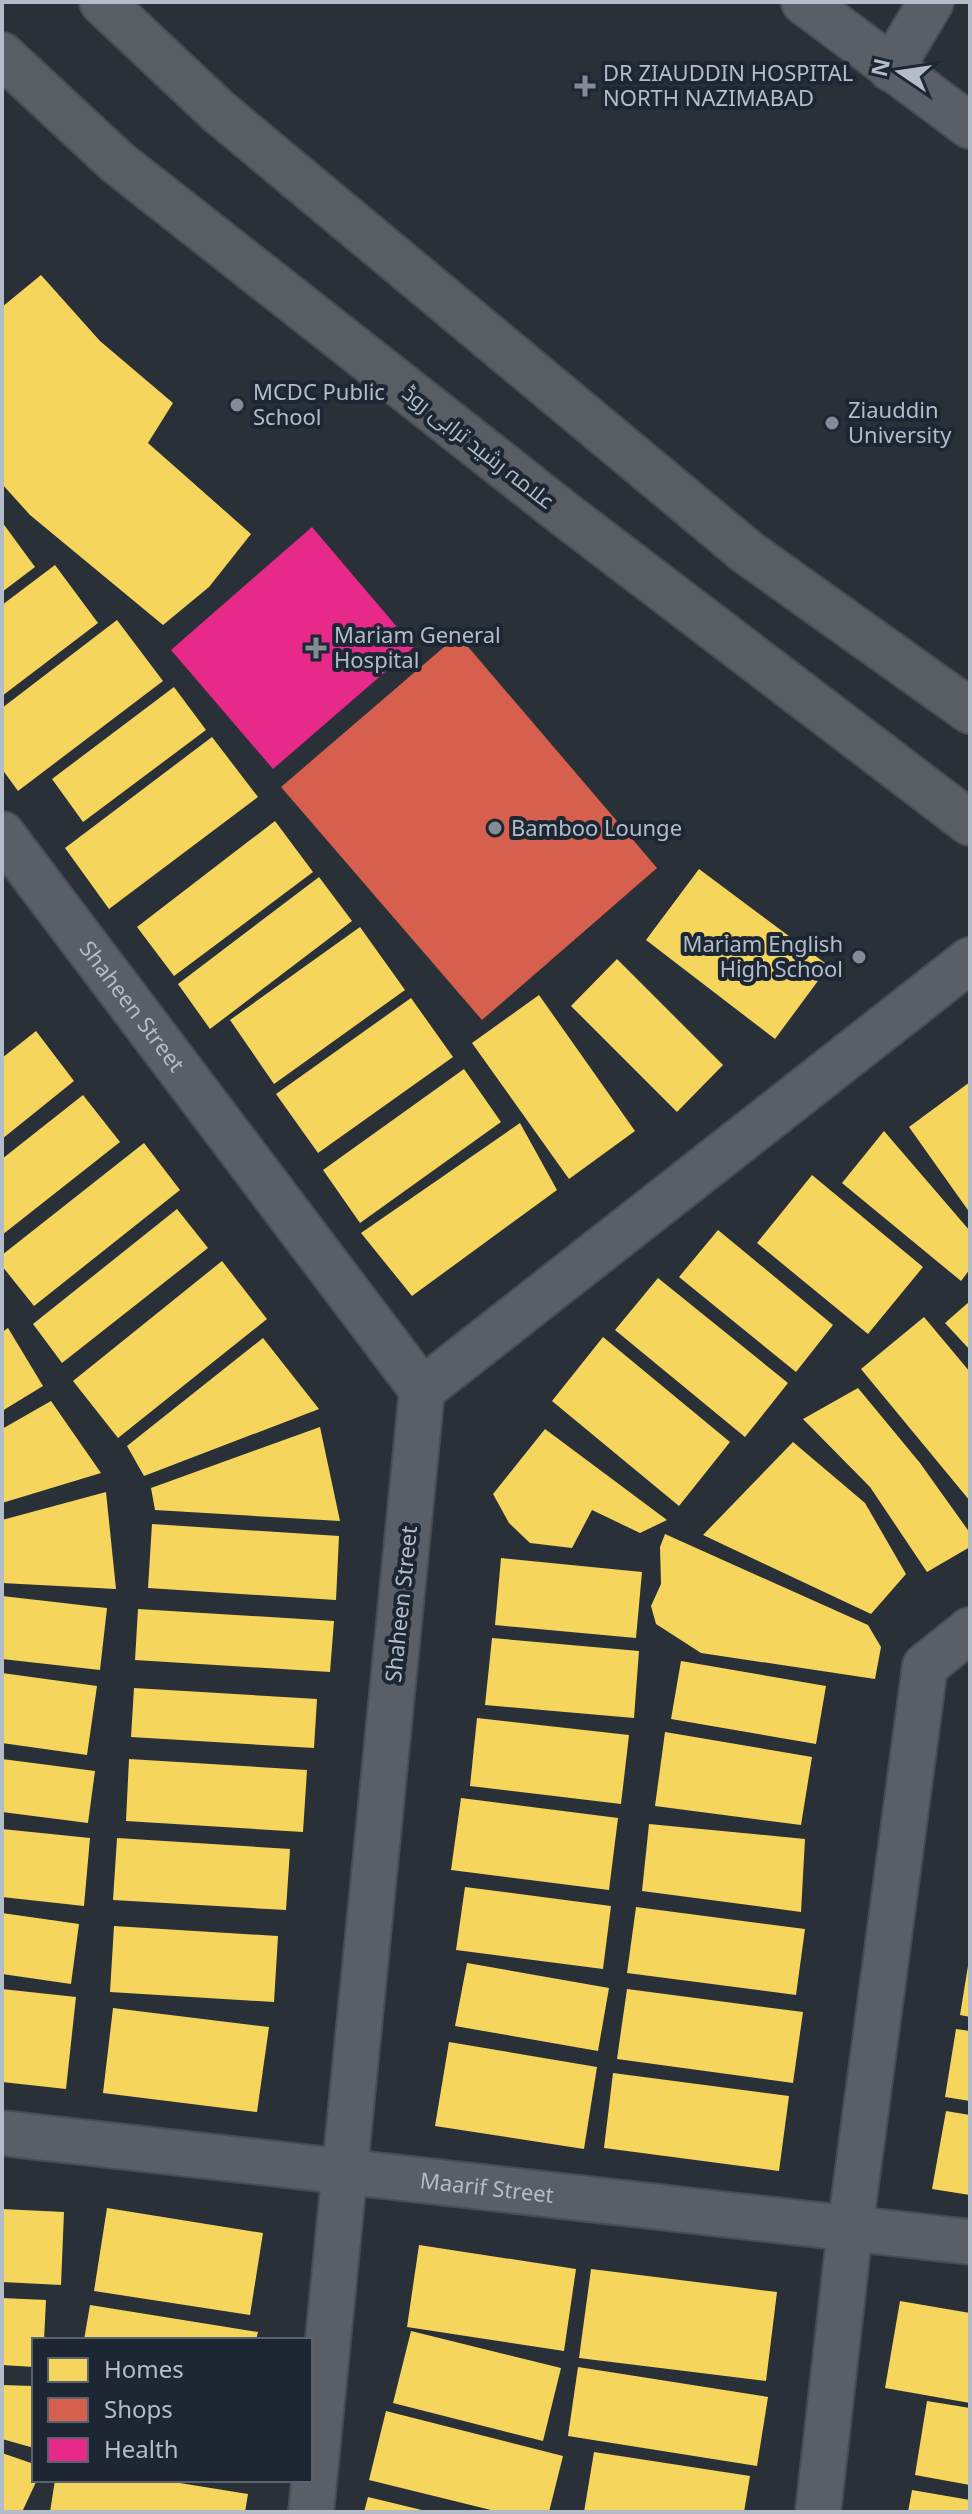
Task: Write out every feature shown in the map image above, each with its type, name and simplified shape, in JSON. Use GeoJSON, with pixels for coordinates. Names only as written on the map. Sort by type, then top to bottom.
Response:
{"type":"FeatureCollection","features":[{"type":"Feature","properties":{"kind":"main road"},"geometry":{"type":"LineString","coordinates":[[102,2],[219,112],[747,552],[970,711]]}},
{"type":"Feature","properties":{"kind":"main road","name":"علامہ رشید ترابی روڈ"},"geometry":{"type":"LineString","coordinates":[[2,55],[117,162],[567,516],[970,823]]}},
{"type":"Feature","properties":{"kind":"street"},"geometry":{"type":"LineString","coordinates":[[804,2],[970,126]]}},
{"type":"Feature","properties":{"kind":"street"},"geometry":{"type":"LineString","coordinates":[[891,69],[931,2]]}},
{"type":"Feature","properties":{"kind":"street","name":"Shaheen Street"},"geometry":{"type":"LineString","coordinates":[[2,834],[422,1390],[311,2512]]}},
{"type":"Feature","properties":{"kind":"street"},"geometry":{"type":"LineString","coordinates":[[422,1390],[970,960]]}},
{"type":"Feature","properties":{"kind":"street"},"geometry":{"type":"LineString","coordinates":[[818,2512],[850,2229],[925,1666],[970,1630]]}},
{"type":"Feature","properties":{"kind":"street","name":"Maarif Street"},"geometry":{"type":"LineString","coordinates":[[2,2133],[344,2174],[970,2242]]}},
{"type":"Feature","properties":{"kind":"building: Homes"},"geometry":{"type":"Polygon","coordinates":[[[41,275],[100,341],[173,403],[148,443],[251,534],[209,587],[163,625],[30,515],[2,484],[2,307],[41,275]]]}},
{"type":"Feature","properties":{"kind":"building: Homes"},"geometry":{"type":"Polygon","coordinates":[[[2,522],[35,567],[2,592],[2,522]]]}},
{"type":"Feature","properties":{"kind":"building: Homes"},"geometry":{"type":"Polygon","coordinates":[[[55,565],[98,623],[2,696],[2,605],[55,565]]]}},
{"type":"Feature","properties":{"kind":"building: Homes"},"geometry":{"type":"Polygon","coordinates":[[[117,620],[163,681],[18,791],[2,769],[2,708],[117,620]]]}},
{"type":"Feature","properties":{"kind":"building: Homes"},"geometry":{"type":"Polygon","coordinates":[[[174,687],[206,730],[83,822],[52,779],[174,687]]]}},
{"type":"Feature","properties":{"kind":"building: Homes"},"geometry":{"type":"Polygon","coordinates":[[[212,737],[258,797],[109,909],[65,848],[212,737]]]}},
{"type":"Feature","properties":{"kind":"building: Homes"},"geometry":{"type":"Polygon","coordinates":[[[275,821],[313,872],[174,976],[137,927],[275,821]]]}},
{"type":"Feature","properties":{"kind":"building: Homes"},"geometry":{"type":"Polygon","coordinates":[[[699,869],[829,966],[775,1039],[646,940],[699,869]]]}},
{"type":"Feature","properties":{"kind":"building: Homes"},"geometry":{"type":"Polygon","coordinates":[[[319,877],[352,921],[210,1029],[178,984],[319,877]]]}},
{"type":"Feature","properties":{"kind":"building: Homes"},"geometry":{"type":"Polygon","coordinates":[[[360,927],[405,990],[274,1084],[230,1020],[360,927]]]}},
{"type":"Feature","properties":{"kind":"building: Homes"},"geometry":{"type":"Polygon","coordinates":[[[617,959],[723,1065],[677,1112],[571,1006],[617,959]]]}},
{"type":"Feature","properties":{"kind":"building: Homes"},"geometry":{"type":"Polygon","coordinates":[[[539,995],[635,1131],[569,1179],[472,1043],[539,995]]]}},
{"type":"Feature","properties":{"kind":"building: Homes"},"geometry":{"type":"Polygon","coordinates":[[[411,998],[453,1057],[318,1153],[276,1094],[411,998]]]}},
{"type":"Feature","properties":{"kind":"building: Homes"},"geometry":{"type":"Polygon","coordinates":[[[36,1031],[74,1081],[2,1139],[2,1058],[36,1031]]]}},
{"type":"Feature","properties":{"kind":"building: Homes"},"geometry":{"type":"Polygon","coordinates":[[[464,1069],[501,1122],[360,1223],[323,1170],[464,1069]]]}},
{"type":"Feature","properties":{"kind":"building: Homes"},"geometry":{"type":"Polygon","coordinates":[[[970,1082],[970,1213],[909,1127],[970,1082]]]}},
{"type":"Feature","properties":{"kind":"building: Homes"},"geometry":{"type":"Polygon","coordinates":[[[83,1095],[120,1142],[2,1235],[2,1159],[83,1095]]]}},
{"type":"Feature","properties":{"kind":"building: Homes"},"geometry":{"type":"Polygon","coordinates":[[[520,1123],[557,1190],[412,1296],[361,1233],[520,1123]]]}},
{"type":"Feature","properties":{"kind":"building: Homes"},"geometry":{"type":"Polygon","coordinates":[[[884,1131],[970,1231],[970,1269],[961,1281],[842,1183],[884,1131]]]}},
{"type":"Feature","properties":{"kind":"building: Homes"},"geometry":{"type":"Polygon","coordinates":[[[144,1143],[180,1190],[34,1306],[2,1266],[2,1255],[144,1143]]]}},
{"type":"Feature","properties":{"kind":"building: Homes"},"geometry":{"type":"Polygon","coordinates":[[[812,1175],[923,1267],[868,1334],[757,1243],[812,1175]]]}},
{"type":"Feature","properties":{"kind":"building: Homes"},"geometry":{"type":"Polygon","coordinates":[[[177,1209],[208,1248],[62,1363],[33,1324],[177,1209]]]}},
{"type":"Feature","properties":{"kind":"building: Homes"},"geometry":{"type":"Polygon","coordinates":[[[718,1230],[833,1325],[796,1372],[679,1277],[718,1230]]]}},
{"type":"Feature","properties":{"kind":"building: Homes"},"geometry":{"type":"Polygon","coordinates":[[[222,1261],[267,1319],[118,1438],[73,1381],[222,1261]]]}},
{"type":"Feature","properties":{"kind":"building: Homes"},"geometry":{"type":"Polygon","coordinates":[[[658,1278],[788,1383],[745,1437],[615,1330],[658,1278]]]}},
{"type":"Feature","properties":{"kind":"building: Homes"},"geometry":{"type":"Polygon","coordinates":[[[970,1301],[970,1350],[945,1323],[970,1301]]]}},
{"type":"Feature","properties":{"kind":"building: Homes"},"geometry":{"type":"Polygon","coordinates":[[[924,1317],[970,1372],[970,1501],[861,1369],[924,1317]]]}},
{"type":"Feature","properties":{"kind":"building: Homes"},"geometry":{"type":"Polygon","coordinates":[[[8,1328],[43,1386],[2,1411],[2,1332],[8,1328]]]}},
{"type":"Feature","properties":{"kind":"building: Homes"},"geometry":{"type":"Polygon","coordinates":[[[603,1337],[730,1442],[679,1506],[552,1401],[603,1337]]]}},
{"type":"Feature","properties":{"kind":"building: Homes"},"geometry":{"type":"Polygon","coordinates":[[[263,1338],[319,1409],[144,1476],[127,1446],[263,1338]]]}},
{"type":"Feature","properties":{"kind":"building: Homes"},"geometry":{"type":"Polygon","coordinates":[[[858,1388],[920,1463],[970,1533],[970,1547],[927,1572],[870,1487],[803,1419],[858,1388]]]}},
{"type":"Feature","properties":{"kind":"building: Homes"},"geometry":{"type":"Polygon","coordinates":[[[51,1401],[101,1473],[2,1503],[2,1429],[51,1401]]]}},
{"type":"Feature","properties":{"kind":"building: Homes"},"geometry":{"type":"Polygon","coordinates":[[[320,1427],[340,1521],[155,1510],[151,1488],[320,1427]]]}},
{"type":"Feature","properties":{"kind":"building: Homes"},"geometry":{"type":"Polygon","coordinates":[[[545,1429],[667,1520],[640,1533],[592,1510],[572,1548],[530,1543],[509,1523],[493,1494],[545,1429]]]}},
{"type":"Feature","properties":{"kind":"building: Homes"},"geometry":{"type":"Polygon","coordinates":[[[793,1442],[865,1503],[906,1574],[871,1614],[703,1535],[793,1442]]]}},
{"type":"Feature","properties":{"kind":"building: Homes"},"geometry":{"type":"Polygon","coordinates":[[[106,1492],[116,1589],[2,1583],[2,1520],[106,1492]]]}},
{"type":"Feature","properties":{"kind":"building: Homes"},"geometry":{"type":"Polygon","coordinates":[[[152,1524],[339,1536],[336,1600],[148,1588],[152,1524]]]}},
{"type":"Feature","properties":{"kind":"building: Homes"},"geometry":{"type":"Polygon","coordinates":[[[665,1534],[868,1625],[881,1647],[875,1679],[701,1653],[656,1624],[651,1606],[661,1584],[660,1547],[665,1534]]]}},
{"type":"Feature","properties":{"kind":"building: Homes"},"geometry":{"type":"Polygon","coordinates":[[[501,1558],[642,1572],[636,1638],[495,1625],[501,1558]]]}},
{"type":"Feature","properties":{"kind":"building: Homes"},"geometry":{"type":"Polygon","coordinates":[[[2,1596],[107,1608],[100,1670],[2,1659],[2,1596]]]}},
{"type":"Feature","properties":{"kind":"building: Homes"},"geometry":{"type":"Polygon","coordinates":[[[138,1609],[334,1621],[330,1672],[135,1660],[138,1609]]]}},
{"type":"Feature","properties":{"kind":"building: Homes"},"geometry":{"type":"Polygon","coordinates":[[[492,1638],[639,1651],[634,1718],[485,1705],[492,1638]]]}},
{"type":"Feature","properties":{"kind":"building: Homes"},"geometry":{"type":"Polygon","coordinates":[[[681,1661],[826,1686],[816,1744],[671,1719],[681,1661]]]}},
{"type":"Feature","properties":{"kind":"building: Homes"},"geometry":{"type":"Polygon","coordinates":[[[2,1673],[97,1686],[87,1755],[2,1743],[2,1673]]]}},
{"type":"Feature","properties":{"kind":"building: Homes"},"geometry":{"type":"Polygon","coordinates":[[[134,1688],[317,1699],[314,1748],[131,1737],[134,1688]]]}},
{"type":"Feature","properties":{"kind":"building: Homes"},"geometry":{"type":"Polygon","coordinates":[[[477,1718],[629,1735],[621,1804],[470,1786],[477,1718]]]}},
{"type":"Feature","properties":{"kind":"building: Homes"},"geometry":{"type":"Polygon","coordinates":[[[665,1732],[812,1757],[801,1825],[655,1806],[665,1732]]]}},
{"type":"Feature","properties":{"kind":"building: Homes"},"geometry":{"type":"Polygon","coordinates":[[[2,1759],[95,1771],[88,1823],[2,1812],[2,1759]]]}},
{"type":"Feature","properties":{"kind":"building: Homes"},"geometry":{"type":"Polygon","coordinates":[[[129,1759],[307,1770],[303,1832],[126,1821],[129,1759]]]}},
{"type":"Feature","properties":{"kind":"building: Homes"},"geometry":{"type":"Polygon","coordinates":[[[461,1798],[618,1818],[609,1890],[451,1870],[461,1798]]]}},
{"type":"Feature","properties":{"kind":"building: Homes"},"geometry":{"type":"Polygon","coordinates":[[[649,1824],[805,1839],[801,1912],[642,1891],[649,1824]]]}},
{"type":"Feature","properties":{"kind":"building: Homes"},"geometry":{"type":"Polygon","coordinates":[[[2,1829],[90,1838],[84,1906],[2,1897],[2,1829]]]}},
{"type":"Feature","properties":{"kind":"building: Homes"},"geometry":{"type":"Polygon","coordinates":[[[117,1838],[290,1849],[286,1910],[113,1900],[117,1838]]]}},
{"type":"Feature","properties":{"kind":"building: Homes"},"geometry":{"type":"Polygon","coordinates":[[[465,1887],[611,1906],[603,1969],[456,1950],[465,1887]]]}},
{"type":"Feature","properties":{"kind":"building: Homes"},"geometry":{"type":"Polygon","coordinates":[[[636,1907],[805,1929],[796,1995],[627,1973],[636,1907]]]}},
{"type":"Feature","properties":{"kind":"building: Homes"},"geometry":{"type":"Polygon","coordinates":[[[2,1913],[79,1924],[71,1984],[2,1974],[2,1913]]]}},
{"type":"Feature","properties":{"kind":"building: Homes"},"geometry":{"type":"Polygon","coordinates":[[[114,1926],[278,1936],[274,2002],[110,1992],[114,1926]]]}},
{"type":"Feature","properties":{"kind":"building: Homes"},"geometry":{"type":"Polygon","coordinates":[[[467,1963],[609,1988],[598,2051],[455,2026],[467,1963]]]}},
{"type":"Feature","properties":{"kind":"building: Homes"},"geometry":{"type":"Polygon","coordinates":[[[970,1966],[970,2017],[960,2015],[970,1966]]]}},
{"type":"Feature","properties":{"kind":"building: Homes"},"geometry":{"type":"Polygon","coordinates":[[[2,1989],[76,1997],[66,2089],[2,2082],[2,1989]]]}},
{"type":"Feature","properties":{"kind":"building: Homes"},"geometry":{"type":"Polygon","coordinates":[[[627,1989],[803,2012],[793,2083],[617,2059],[627,1989]]]}},
{"type":"Feature","properties":{"kind":"building: Homes"},"geometry":{"type":"Polygon","coordinates":[[[113,2008],[269,2027],[257,2112],[103,2093],[113,2008]]]}},
{"type":"Feature","properties":{"kind":"building: Homes"},"geometry":{"type":"Polygon","coordinates":[[[956,2029],[970,2031],[970,2101],[945,2097],[956,2029]]]}},
{"type":"Feature","properties":{"kind":"building: Homes"},"geometry":{"type":"Polygon","coordinates":[[[449,2042],[597,2067],[584,2149],[435,2126],[449,2042]]]}},
{"type":"Feature","properties":{"kind":"building: Homes"},"geometry":{"type":"Polygon","coordinates":[[[613,2073],[789,2096],[779,2171],[604,2148],[613,2073]]]}},
{"type":"Feature","properties":{"kind":"building: Homes"},"geometry":{"type":"Polygon","coordinates":[[[946,2111],[970,2115],[970,2195],[932,2189],[946,2111]]]}},
{"type":"Feature","properties":{"kind":"building: Homes"},"geometry":{"type":"Polygon","coordinates":[[[107,2208],[263,2233],[250,2315],[94,2291],[107,2208]]]}},
{"type":"Feature","properties":{"kind":"building: Homes"},"geometry":{"type":"Polygon","coordinates":[[[2,2209],[64,2212],[61,2285],[2,2282],[2,2209]]]}},
{"type":"Feature","properties":{"kind":"building: Homes"},"geometry":{"type":"Polygon","coordinates":[[[419,2245],[576,2269],[564,2351],[407,2327],[419,2245]]]}},
{"type":"Feature","properties":{"kind":"building: Homes"},"geometry":{"type":"Polygon","coordinates":[[[591,2269],[777,2292],[766,2381],[579,2358],[591,2269]]]}},
{"type":"Feature","properties":{"kind":"building: Homes"},"geometry":{"type":"Polygon","coordinates":[[[2,2298],[46,2300],[44,2338],[32,2338],[32,2367],[2,2365],[2,2298]]]}},
{"type":"Feature","properties":{"kind":"building: Homes"},"geometry":{"type":"Polygon","coordinates":[[[900,2301],[970,2313],[970,2403],[885,2388],[900,2301]]]}},
{"type":"Feature","properties":{"kind":"building: Homes"},"geometry":{"type":"Polygon","coordinates":[[[90,2305],[258,2332],[256,2338],[84,2338],[90,2305]]]}},
{"type":"Feature","properties":{"kind":"building: Homes"},"geometry":{"type":"Polygon","coordinates":[[[411,2331],[561,2368],[543,2441],[393,2403],[411,2331]]]}},
{"type":"Feature","properties":{"kind":"building: Homes"},"geometry":{"type":"Polygon","coordinates":[[[578,2367],[768,2397],[757,2466],[568,2436],[578,2367]]]}},
{"type":"Feature","properties":{"kind":"building: Homes"},"geometry":{"type":"Polygon","coordinates":[[[2,2385],[32,2386],[32,2447],[2,2439],[2,2385]]]}},
{"type":"Feature","properties":{"kind":"building: Homes"},"geometry":{"type":"Polygon","coordinates":[[[927,2401],[970,2408],[970,2485],[915,2475],[927,2401]]]}},
{"type":"Feature","properties":{"kind":"building: Homes"},"geometry":{"type":"Polygon","coordinates":[[[386,2411],[563,2456],[549,2512],[499,2512],[369,2480],[386,2411]]]}},
{"type":"Feature","properties":{"kind":"building: Homes"},"geometry":{"type":"Polygon","coordinates":[[[594,2452],[750,2476],[744,2512],[584,2512],[594,2452]]]}},
{"type":"Feature","properties":{"kind":"building: Homes"},"geometry":{"type":"Polygon","coordinates":[[[2,2453],[32,2463],[32,2482],[36,2482],[22,2512],[2,2512],[2,2453]]]}},
{"type":"Feature","properties":{"kind":"building: Homes"},"geometry":{"type":"Polygon","coordinates":[[[55,2482],[173,2482],[248,2494],[245,2512],[50,2512],[55,2482]]]}},
{"type":"Feature","properties":{"kind":"building: Homes"},"geometry":{"type":"Polygon","coordinates":[[[912,2490],[970,2500],[970,2512],[908,2512],[912,2490]]]}},
{"type":"Feature","properties":{"kind":"building: Homes"},"geometry":{"type":"Polygon","coordinates":[[[368,2497],[426,2511],[426,2512],[364,2512],[368,2497]]]}},
{"type":"Feature","properties":{"kind":"building: Shops"},"geometry":{"type":"Polygon","coordinates":[[[458,635],[657,868],[482,1020],[281,787],[458,635]]]}},
{"type":"Feature","properties":{"kind":"building: Health"},"geometry":{"type":"Polygon","coordinates":[[[312,527],[414,647],[273,769],[171,650],[312,527]]]}},
{"type":"Feature","properties":{"kind":"place","name":"DR ZIAUDDIN HOSPITAL NORTH NAZIMABAD"},"geometry":{"type":"Point","coordinates":[585,86]}},
{"type":"Feature","properties":{"kind":"place","name":"MCDC Public School"},"geometry":{"type":"Point","coordinates":[237,405]}},
{"type":"Feature","properties":{"kind":"place","name":"Ziauddin University"},"geometry":{"type":"Point","coordinates":[832,423]}},
{"type":"Feature","properties":{"kind":"place","name":"Mariam General Hospital"},"geometry":{"type":"Point","coordinates":[316,648]}},
{"type":"Feature","properties":{"kind":"place","name":"Bamboo Lounge"},"geometry":{"type":"Point","coordinates":[495,828]}},
{"type":"Feature","properties":{"kind":"place","name":"Mariam English High School"},"geometry":{"type":"Point","coordinates":[859,957]}}]}
